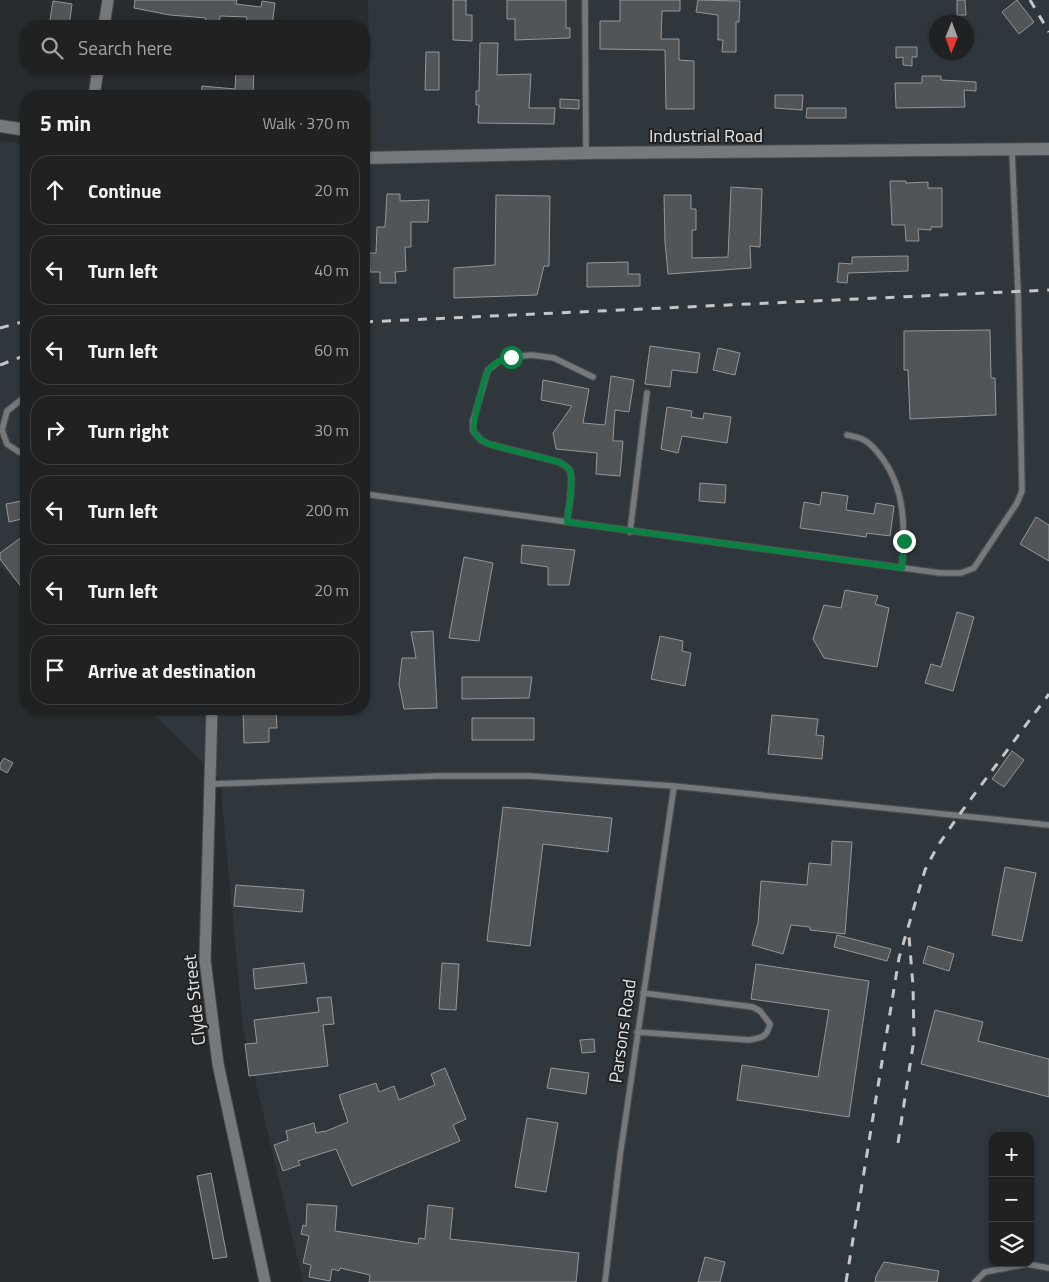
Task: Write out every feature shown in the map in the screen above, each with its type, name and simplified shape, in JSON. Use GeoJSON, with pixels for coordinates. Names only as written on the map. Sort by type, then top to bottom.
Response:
{"type":"FeatureCollection","features":[{"type":"Feature","properties":{"kind":"street"},"geometry":{"type":"LineString","coordinates":[[105,20],[108,0]]}},
{"type":"Feature","properties":{"kind":"street"},"geometry":{"type":"LineString","coordinates":[[95,90],[97,75]]}},
{"type":"Feature","properties":{"kind":"street"},"geometry":{"type":"LineString","coordinates":[[0,126],[20,129]]}},
{"type":"Feature","properties":{"kind":"street","name":"Industrial Road"},"geometry":{"type":"LineString","coordinates":[[370,158],[586,153],[1049,149]]}},
{"type":"Feature","properties":{"kind":"street","name":"Clyde Street"},"geometry":{"type":"LineString","coordinates":[[212,715],[205,960],[218,1064],[266,1282]]}},
{"type":"Feature","properties":{"kind":"lane"},"geometry":{"type":"LineString","coordinates":[[585,0],[586,153]]}},
{"type":"Feature","properties":{"kind":"lane"},"geometry":{"type":"LineString","coordinates":[[370,495],[630,532],[940,573],[961,573],[974,568],[1018,504],[1022,491],[1018,292],[1012,150]]}},
{"type":"Feature","properties":{"kind":"lane"},"geometry":{"type":"LineString","coordinates":[[567,522],[571,487],[571,475],[568,468],[559,462],[488,444],[480,440],[473,431],[473,421],[488,370],[498,362],[511,357],[532,355],[554,358],[593,377]]}},
{"type":"Feature","properties":{"kind":"lane"},"geometry":{"type":"LineString","coordinates":[[630,532],[647,393]]}},
{"type":"Feature","properties":{"kind":"lane"},"geometry":{"type":"LineString","coordinates":[[20,401],[7,411],[2,430],[7,444],[20,452]]}},
{"type":"Feature","properties":{"kind":"lane"},"geometry":{"type":"LineString","coordinates":[[848,435],[862,439],[874,447],[886,462],[896,481],[902,502],[904,522],[902,568]]}},
{"type":"Feature","properties":{"kind":"lane"},"geometry":{"type":"LineString","coordinates":[[210,784],[429,776],[530,776],[674,786],[1049,825]]}},
{"type":"Feature","properties":{"kind":"lane","name":"Parsons Road"},"geometry":{"type":"LineString","coordinates":[[605,1282],[637,1032],[674,786]]}},
{"type":"Feature","properties":{"kind":"lane"},"geometry":{"type":"LineString","coordinates":[[637,1032],[750,1040],[762,1038],[768,1032],[770,1024],[760,1011],[753,1007],[643,993]]}},
{"type":"Feature","properties":{"kind":"lane"},"geometry":{"type":"LineString","coordinates":[[975,1282],[985,1272],[1027,1264],[1049,1268]]}},
{"type":"Feature","properties":{"kind":"shaded area"},"geometry":{"type":"Polygon","coordinates":[[[368,0],[1049,0],[1049,1282],[303,1282],[243,1028],[220,779],[154,715],[370,715],[370,165],[372,165],[370,20],[368,20],[368,0]]]}},
{"type":"Feature","properties":{"kind":"shaded area"},"geometry":{"type":"Polygon","coordinates":[[[0,141],[20,143],[20,585],[0,566],[0,141]]]}},
{"type":"Feature","properties":{"kind":"building"},"geometry":{"type":"Polygon","coordinates":[[[135,0],[237,0],[236,4],[261,7],[262,1],[275,3],[273,20],[247,20],[247,17],[220,16],[220,20],[206,20],[206,18],[170,15],[134,8],[135,0]]]}},
{"type":"Feature","properties":{"kind":"building"},"geometry":{"type":"Polygon","coordinates":[[[453,0],[466,0],[466,15],[472,15],[472,41],[453,40],[453,0]]]}},
{"type":"Feature","properties":{"kind":"building"},"geometry":{"type":"Polygon","coordinates":[[[507,0],[566,0],[566,28],[570,28],[570,38],[515,40],[515,19],[507,19],[507,0]]]}},
{"type":"Feature","properties":{"kind":"building"},"geometry":{"type":"Polygon","coordinates":[[[620,0],[680,0],[680,11],[662,11],[661,39],[679,39],[679,60],[694,61],[694,109],[666,109],[665,50],[600,49],[600,21],[620,21],[620,0]]]}},
{"type":"Feature","properties":{"kind":"building"},"geometry":{"type":"Polygon","coordinates":[[[698,0],[740,1],[739,22],[736,22],[736,52],[722,52],[723,40],[718,40],[718,15],[696,12],[698,0]]]}},
{"type":"Feature","properties":{"kind":"building"},"geometry":{"type":"Polygon","coordinates":[[[957,0],[965,0],[966,15],[957,15],[957,0]]]}},
{"type":"Feature","properties":{"kind":"building"},"geometry":{"type":"Polygon","coordinates":[[[1017,0],[1034,22],[1019,34],[1002,12],[1017,0]]]}},
{"type":"Feature","properties":{"kind":"building"},"geometry":{"type":"Polygon","coordinates":[[[53,1],[72,4],[70,20],[50,20],[53,1]]]}},
{"type":"Feature","properties":{"kind":"building"},"geometry":{"type":"Polygon","coordinates":[[[480,43],[498,43],[497,75],[531,74],[529,108],[555,108],[554,124],[478,123],[479,105],[476,105],[476,91],[479,91],[480,43]]]}},
{"type":"Feature","properties":{"kind":"building"},"geometry":{"type":"Polygon","coordinates":[[[896,47],[917,47],[917,57],[912,57],[912,66],[903,65],[903,57],[896,58],[896,47]]]}},
{"type":"Feature","properties":{"kind":"building"},"geometry":{"type":"Polygon","coordinates":[[[426,52],[439,52],[439,90],[425,90],[426,52]]]}},
{"type":"Feature","properties":{"kind":"building"},"geometry":{"type":"Polygon","coordinates":[[[236,75],[254,75],[253,90],[202,90],[202,86],[235,89],[236,75]]]}},
{"type":"Feature","properties":{"kind":"building"},"geometry":{"type":"Polygon","coordinates":[[[922,76],[941,76],[941,80],[976,82],[976,91],[964,90],[965,107],[896,108],[895,83],[922,83],[922,76]]]}},
{"type":"Feature","properties":{"kind":"building"},"geometry":{"type":"Polygon","coordinates":[[[775,95],[803,95],[802,110],[775,108],[775,95]]]}},
{"type":"Feature","properties":{"kind":"building"},"geometry":{"type":"Polygon","coordinates":[[[560,99],[579,100],[579,109],[560,108],[560,99]]]}},
{"type":"Feature","properties":{"kind":"building"},"geometry":{"type":"Polygon","coordinates":[[[807,108],[846,108],[846,118],[806,118],[807,108]]]}},
{"type":"Feature","properties":{"kind":"building"},"geometry":{"type":"Polygon","coordinates":[[[890,181],[906,181],[906,183],[928,182],[928,188],[942,188],[942,227],[931,227],[931,230],[918,229],[919,241],[906,241],[905,225],[892,225],[890,181]]]}},
{"type":"Feature","properties":{"kind":"building"},"geometry":{"type":"Polygon","coordinates":[[[731,187],[762,189],[760,247],[750,246],[751,268],[668,274],[664,195],[691,195],[691,209],[696,209],[696,230],[692,230],[692,258],[728,257],[731,187]]]}},
{"type":"Feature","properties":{"kind":"building"},"geometry":{"type":"Polygon","coordinates":[[[387,194],[400,194],[400,201],[429,200],[428,222],[411,222],[411,247],[405,247],[406,271],[395,272],[396,283],[380,283],[380,272],[370,272],[370,253],[376,253],[377,227],[385,227],[387,194]]]}},
{"type":"Feature","properties":{"kind":"building"},"geometry":{"type":"Polygon","coordinates":[[[496,195],[550,196],[549,266],[544,266],[537,295],[454,298],[454,268],[495,265],[496,195]]]}},
{"type":"Feature","properties":{"kind":"building"},"geometry":{"type":"Polygon","coordinates":[[[908,256],[908,271],[848,273],[847,283],[837,282],[839,263],[852,264],[852,257],[908,256]]]}},
{"type":"Feature","properties":{"kind":"building"},"geometry":{"type":"Polygon","coordinates":[[[628,262],[628,274],[640,274],[640,286],[587,287],[587,263],[628,262]]]}},
{"type":"Feature","properties":{"kind":"building"},"geometry":{"type":"Polygon","coordinates":[[[990,330],[991,378],[995,378],[996,415],[910,419],[908,370],[904,370],[904,331],[990,330]]]}},
{"type":"Feature","properties":{"kind":"building"},"geometry":{"type":"Polygon","coordinates":[[[650,346],[700,353],[697,373],[672,370],[670,387],[645,384],[650,346]]]}},
{"type":"Feature","properties":{"kind":"building"},"geometry":{"type":"Polygon","coordinates":[[[718,348],[740,353],[735,375],[713,370],[718,348]]]}},
{"type":"Feature","properties":{"kind":"building"},"geometry":{"type":"Polygon","coordinates":[[[611,376],[634,380],[629,412],[615,410],[613,441],[623,441],[620,476],[596,474],[597,453],[556,449],[553,433],[572,406],[541,400],[543,380],[589,389],[583,423],[605,425],[611,376]]]}},
{"type":"Feature","properties":{"kind":"building"},"geometry":{"type":"Polygon","coordinates":[[[667,407],[692,411],[691,417],[703,419],[704,413],[731,417],[727,443],[682,436],[678,453],[661,449],[667,407]]]}},
{"type":"Feature","properties":{"kind":"building"},"geometry":{"type":"Polygon","coordinates":[[[700,483],[726,485],[725,503],[699,501],[700,483]]]}},
{"type":"Feature","properties":{"kind":"building"},"geometry":{"type":"Polygon","coordinates":[[[822,492],[848,496],[846,510],[874,514],[876,503],[894,506],[890,536],[867,533],[866,537],[800,528],[804,502],[820,505],[822,492]]]}},
{"type":"Feature","properties":{"kind":"building"},"geometry":{"type":"Polygon","coordinates":[[[20,501],[20,519],[9,522],[6,504],[20,501]]]}},
{"type":"Feature","properties":{"kind":"building"},"geometry":{"type":"Polygon","coordinates":[[[1036,517],[1049,525],[1049,561],[1020,544],[1036,517]]]}},
{"type":"Feature","properties":{"kind":"building"},"geometry":{"type":"Polygon","coordinates":[[[20,538],[20,585],[0,559],[0,553],[20,538]]]}},
{"type":"Feature","properties":{"kind":"building"},"geometry":{"type":"Polygon","coordinates":[[[522,545],[575,550],[569,585],[548,585],[548,567],[521,563],[522,545]]]}},
{"type":"Feature","properties":{"kind":"building"},"geometry":{"type":"Polygon","coordinates":[[[464,557],[493,563],[479,641],[449,638],[464,557]]]}},
{"type":"Feature","properties":{"kind":"building"},"geometry":{"type":"Polygon","coordinates":[[[845,590],[878,596],[875,604],[889,608],[877,667],[824,658],[813,639],[824,605],[841,608],[845,590]]]}},
{"type":"Feature","properties":{"kind":"building"},"geometry":{"type":"Polygon","coordinates":[[[957,612],[974,617],[953,691],[925,683],[931,664],[941,667],[957,612]]]}},
{"type":"Feature","properties":{"kind":"building"},"geometry":{"type":"Polygon","coordinates":[[[433,631],[437,708],[404,709],[399,684],[402,658],[416,658],[411,632],[433,631]]]}},
{"type":"Feature","properties":{"kind":"building"},"geometry":{"type":"Polygon","coordinates":[[[660,636],[683,641],[682,651],[691,653],[685,686],[651,679],[660,636]]]}},
{"type":"Feature","properties":{"kind":"building"},"geometry":{"type":"Polygon","coordinates":[[[462,677],[532,677],[529,698],[462,699],[462,677]]]}},
{"type":"Feature","properties":{"kind":"building"},"geometry":{"type":"Polygon","coordinates":[[[243,715],[276,715],[277,728],[269,728],[269,742],[244,743],[243,715]]]}},
{"type":"Feature","properties":{"kind":"building"},"geometry":{"type":"Polygon","coordinates":[[[772,715],[818,719],[816,735],[824,736],[822,759],[768,754],[772,715]]]}},
{"type":"Feature","properties":{"kind":"building"},"geometry":{"type":"Polygon","coordinates":[[[472,718],[534,718],[534,740],[472,740],[472,718]]]}},
{"type":"Feature","properties":{"kind":"building"},"geometry":{"type":"Polygon","coordinates":[[[1012,751],[1024,760],[1004,787],[992,779],[1012,751]]]}},
{"type":"Feature","properties":{"kind":"building"},"geometry":{"type":"Polygon","coordinates":[[[4,758],[13,763],[7,773],[0,769],[0,764],[4,758]]]}},
{"type":"Feature","properties":{"kind":"building"},"geometry":{"type":"Polygon","coordinates":[[[503,807],[612,818],[608,852],[543,844],[530,946],[487,941],[503,807]]]}},
{"type":"Feature","properties":{"kind":"building"},"geometry":{"type":"Polygon","coordinates":[[[832,841],[852,842],[845,934],[810,930],[810,927],[791,925],[783,954],[752,945],[758,923],[761,881],[807,885],[809,863],[831,865],[832,841]]]}},
{"type":"Feature","properties":{"kind":"building"},"geometry":{"type":"Polygon","coordinates":[[[1005,867],[1036,873],[1022,941],[992,935],[1005,867]]]}},
{"type":"Feature","properties":{"kind":"building"},"geometry":{"type":"Polygon","coordinates":[[[236,885],[304,890],[302,912],[234,906],[236,885]]]}},
{"type":"Feature","properties":{"kind":"building"},"geometry":{"type":"Polygon","coordinates":[[[837,935],[891,949],[887,961],[834,947],[837,935]]]}},
{"type":"Feature","properties":{"kind":"building"},"geometry":{"type":"Polygon","coordinates":[[[928,946],[954,954],[949,971],[923,963],[928,946]]]}},
{"type":"Feature","properties":{"kind":"building"},"geometry":{"type":"Polygon","coordinates":[[[304,963],[307,983],[255,989],[253,969],[304,963]]]}},
{"type":"Feature","properties":{"kind":"building"},"geometry":{"type":"Polygon","coordinates":[[[442,963],[459,964],[456,1010],[439,1009],[442,963]]]}},
{"type":"Feature","properties":{"kind":"building"},"geometry":{"type":"Polygon","coordinates":[[[756,964],[869,981],[849,1117],[737,1100],[742,1065],[818,1077],[829,1010],[751,999],[756,964]]]}},
{"type":"Feature","properties":{"kind":"building"},"geometry":{"type":"Polygon","coordinates":[[[331,997],[334,1024],[323,1025],[328,1066],[249,1076],[245,1044],[257,1043],[254,1020],[319,1012],[317,998],[331,997]]]}},
{"type":"Feature","properties":{"kind":"building"},"geometry":{"type":"Polygon","coordinates":[[[935,1010],[983,1022],[978,1041],[1049,1059],[1049,1097],[921,1064],[935,1010]]]}},
{"type":"Feature","properties":{"kind":"building"},"geometry":{"type":"Polygon","coordinates":[[[594,1039],[595,1052],[582,1053],[580,1040],[594,1039]]]}},
{"type":"Feature","properties":{"kind":"building"},"geometry":{"type":"Polygon","coordinates":[[[445,1068],[466,1119],[453,1125],[460,1141],[352,1186],[336,1149],[298,1161],[300,1165],[283,1171],[274,1145],[288,1140],[286,1131],[314,1123],[316,1133],[324,1132],[348,1122],[339,1095],[376,1083],[379,1092],[394,1086],[399,1100],[435,1085],[431,1074],[445,1068]]]}},
{"type":"Feature","properties":{"kind":"building"},"geometry":{"type":"Polygon","coordinates":[[[551,1068],[589,1073],[586,1094],[547,1088],[551,1068]]]}},
{"type":"Feature","properties":{"kind":"building"},"geometry":{"type":"Polygon","coordinates":[[[527,1118],[558,1123],[546,1192],[515,1187],[527,1118]]]}},
{"type":"Feature","properties":{"kind":"building"},"geometry":{"type":"Polygon","coordinates":[[[211,1173],[227,1257],[213,1259],[197,1176],[211,1173]]]}},
{"type":"Feature","properties":{"kind":"building"},"geometry":{"type":"Polygon","coordinates":[[[307,1204],[337,1206],[335,1231],[418,1244],[419,1238],[425,1239],[428,1205],[453,1208],[450,1239],[579,1253],[576,1282],[369,1282],[370,1275],[340,1268],[339,1271],[332,1269],[330,1281],[309,1277],[311,1265],[303,1263],[309,1236],[301,1234],[303,1225],[306,1226],[307,1204]]]}},
{"type":"Feature","properties":{"kind":"building"},"geometry":{"type":"Polygon","coordinates":[[[705,1257],[725,1262],[720,1282],[698,1282],[705,1257]]]}},
{"type":"Feature","properties":{"kind":"building"},"geometry":{"type":"Polygon","coordinates":[[[884,1262],[939,1271],[937,1282],[875,1282],[876,1276],[884,1262]]]}},
{"type":"Feature","properties":{"kind":"railway"},"geometry":{"type":"LineString","coordinates":[[1030,0],[1049,32]]}},
{"type":"Feature","properties":{"kind":"railway"},"geometry":{"type":"LineString","coordinates":[[370,322],[1049,290]]}},
{"type":"Feature","properties":{"kind":"railway"},"geometry":{"type":"LineString","coordinates":[[0,328],[20,323]]}},
{"type":"Feature","properties":{"kind":"railway"},"geometry":{"type":"LineString","coordinates":[[0,365],[20,357]]}},
{"type":"Feature","properties":{"kind":"railway"},"geometry":{"type":"LineString","coordinates":[[846,1282],[899,958],[925,870],[937,847],[959,815],[1049,694]]}},
{"type":"Feature","properties":{"kind":"railway"},"geometry":{"type":"LineString","coordinates":[[898,1143],[914,1039],[913,986],[909,936]]}},
{"type":"Feature","properties":{"kind":"route"},"geometry":{"type":"LineString","coordinates":[[511,357],[498,362],[488,370],[473,421],[473,431],[480,440],[488,444],[559,462],[568,468],[571,475],[571,487],[567,522],[902,568],[904,541]]}}]}
